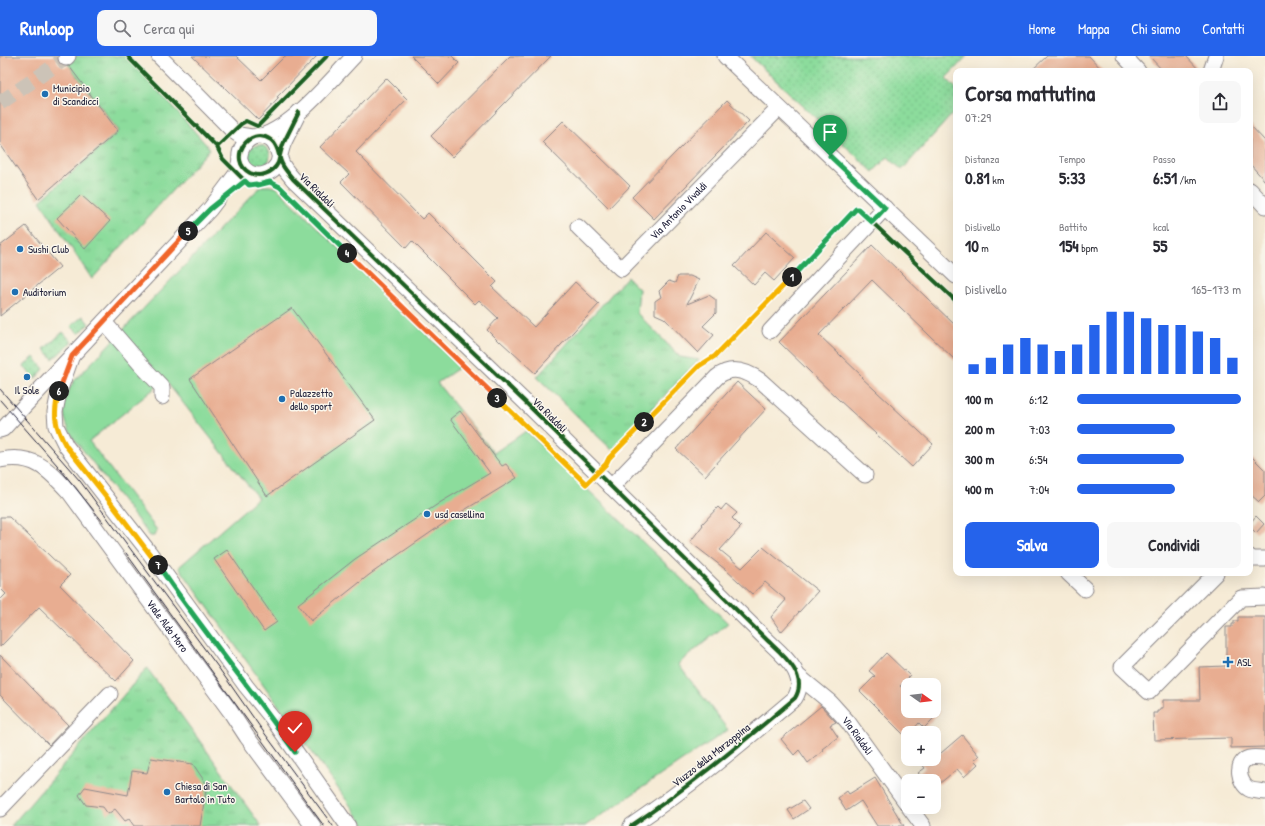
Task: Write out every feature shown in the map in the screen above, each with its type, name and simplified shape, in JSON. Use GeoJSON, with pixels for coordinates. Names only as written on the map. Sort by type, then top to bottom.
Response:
{"type":"FeatureCollection","features":[{"type":"Feature","properties":{"kind":"street","name":"Via Rialdoli"},"geometry":{"type":"LineString","coordinates":[[159,56],[233,131],[239,135],[267,137],[274,142],[278,148],[279,156],[285,169],[293,179],[764,637],[789,662],[797,675],[830,702],[848,722],[901,795]]}},
{"type":"Feature","properties":{"kind":"street"},"geometry":{"type":"LineString","coordinates":[[1,432],[210,209],[237,172],[241,148],[245,142],[280,128],[299,112],[354,56]]}},
{"type":"Feature","properties":{"kind":"street"},"geometry":{"type":"LineString","coordinates":[[725,56],[953,273]]}},
{"type":"Feature","properties":{"kind":"street"},"geometry":{"type":"LineString","coordinates":[[1124,56],[1135,68]]}},
{"type":"Feature","properties":{"kind":"street"},"geometry":{"type":"LineString","coordinates":[[1212,68],[1216,56]]}},
{"type":"Feature","properties":{"kind":"street","name":"Via Antonio Vivaldi"},"geometry":{"type":"LineString","coordinates":[[578,227],[621,269],[779,108]]}},
{"type":"Feature","properties":{"kind":"street"},"geometry":{"type":"LineString","coordinates":[[210,209],[245,181],[257,175],[272,171],[278,162],[285,141],[299,112]]}},
{"type":"Feature","properties":{"kind":"street"},"geometry":{"type":"LineString","coordinates":[[240,160],[243,167],[247,171],[257,175]]}},
{"type":"Feature","properties":{"kind":"street"},"geometry":{"type":"LineString","coordinates":[[1253,193],[1265,206]]}},
{"type":"Feature","properties":{"kind":"street"},"geometry":{"type":"LineString","coordinates":[[770,331],[885,208]]}},
{"type":"Feature","properties":{"kind":"street"},"geometry":{"type":"LineString","coordinates":[[104,322],[143,368],[162,387],[162,397]]}},
{"type":"Feature","properties":{"kind":"street"},"geometry":{"type":"LineString","coordinates":[[72,356],[59,392],[55,412],[56,426],[66,446],[105,495],[242,680],[272,718],[348,826]]}},
{"type":"Feature","properties":{"kind":"street"},"geometry":{"type":"LineString","coordinates":[[611,487],[718,377],[723,373],[736,369],[749,373],[760,381],[865,475]]}},
{"type":"Feature","properties":{"kind":"street","name":"Viale Aldo Moro"},"geometry":{"type":"LineString","coordinates":[[0,460],[14,458],[24,459],[38,464],[50,472],[70,493],[226,704],[247,737],[313,826]]}},
{"type":"Feature","properties":{"kind":"street"},"geometry":{"type":"LineString","coordinates":[[1253,559],[1265,560]]}},
{"type":"Feature","properties":{"kind":"street"},"geometry":{"type":"LineString","coordinates":[[1071,576],[1085,589]]}},
{"type":"Feature","properties":{"kind":"street"},"geometry":{"type":"LineString","coordinates":[[1213,576],[1122,666],[1148,692],[1241,598],[1265,597]]}},
{"type":"Feature","properties":{"kind":"street","name":"Viuzzo della Marzoppina"},"geometry":{"type":"LineString","coordinates":[[631,826],[722,759],[795,698],[798,692],[799,682],[797,675]]}},
{"type":"Feature","properties":{"kind":"street"},"geometry":{"type":"LineString","coordinates":[[0,809],[110,694]]}},
{"type":"Feature","properties":{"kind":"street"},"geometry":{"type":"LineString","coordinates":[[1265,758],[1249,758],[1244,760],[1241,765],[1239,776],[1241,781],[1250,790],[1265,792]]}},
{"type":"Feature","properties":{"kind":"street","name":"Via Rialdoli"},"geometry":{"type":"LineString","coordinates":[[914,814],[922,826]]}},
{"type":"Feature","properties":{"kind":"green space"},"geometry":{"type":"Polygon","coordinates":[[[62,56],[128,56],[210,149],[92,279],[40,201],[119,131],[62,56]]]}},
{"type":"Feature","properties":{"kind":"green space"},"geometry":{"type":"Polygon","coordinates":[[[750,56],[967,56],[956,68],[953,68],[953,71],[946,78],[953,85],[953,113],[902,170],[888,157],[873,172],[750,56]]]}},
{"type":"Feature","properties":{"kind":"green space"},"geometry":{"type":"Polygon","coordinates":[[[259,145],[267,148],[270,156],[267,164],[259,167],[251,164],[248,156],[251,148],[259,145]]]}},
{"type":"Feature","properties":{"kind":"green space","name":"usd casellina"},"geometry":{"type":"Polygon","coordinates":[[[262,186],[277,188],[460,367],[437,383],[494,453],[526,431],[728,623],[678,664],[728,730],[585,826],[422,826],[420,824],[418,826],[365,826],[179,567],[258,498],[165,380],[89,441],[157,530],[154,536],[150,536],[70,432],[64,410],[67,395],[75,380],[262,186]]]}},
{"type":"Feature","properties":{"kind":"green space"},"geometry":{"type":"Polygon","coordinates":[[[627,277],[639,289],[637,313],[680,357],[699,360],[612,450],[537,377],[627,277]]]}},
{"type":"Feature","properties":{"kind":"green space"},"geometry":{"type":"Polygon","coordinates":[[[83,316],[89,324],[79,334],[71,326],[83,316]]]}},
{"type":"Feature","properties":{"kind":"green space"},"geometry":{"type":"Polygon","coordinates":[[[63,332],[72,342],[53,359],[44,349],[63,332]]]}},
{"type":"Feature","properties":{"kind":"green space"},"geometry":{"type":"Polygon","coordinates":[[[34,357],[44,369],[36,378],[33,378],[24,366],[34,357]]]}},
{"type":"Feature","properties":{"kind":"green space"},"geometry":{"type":"Polygon","coordinates":[[[147,668],[261,826],[11,826],[147,668]]]}},
{"type":"Feature","properties":{"kind":"building","name":"Municipio di Scandicci"},"geometry":{"type":"Polygon","coordinates":[[[0,56],[57,56],[59,64],[64,67],[69,66],[118,131],[38,199],[0,144],[0,56]]]}},
{"type":"Feature","properties":{"kind":"building"},"geometry":{"type":"Polygon","coordinates":[[[192,56],[236,56],[261,80],[285,56],[317,56],[277,97],[279,98],[258,120],[192,56]]]}},
{"type":"Feature","properties":{"kind":"building"},"geometry":{"type":"Polygon","coordinates":[[[411,56],[452,56],[459,63],[439,84],[411,56]]]}},
{"type":"Feature","properties":{"kind":"building"},"geometry":{"type":"Polygon","coordinates":[[[510,56],[551,56],[452,157],[431,136],[510,56]]]}},
{"type":"Feature","properties":{"kind":"building"},"geometry":{"type":"Polygon","coordinates":[[[1047,56],[1089,56],[1100,68],[1034,68],[1047,56]]]}},
{"type":"Feature","properties":{"kind":"building"},"geometry":{"type":"Polygon","coordinates":[[[1149,56],[1186,56],[1197,68],[1160,68],[1149,56]]]}},
{"type":"Feature","properties":{"kind":"building"},"geometry":{"type":"Polygon","coordinates":[[[386,78],[407,99],[356,152],[422,219],[428,213],[497,282],[492,287],[534,327],[575,282],[599,304],[535,373],[487,330],[498,318],[479,300],[475,304],[412,241],[406,248],[341,182],[349,174],[320,147],[386,78]]]}},
{"type":"Feature","properties":{"kind":"building"},"geometry":{"type":"Polygon","coordinates":[[[727,100],[749,121],[654,219],[632,197],[727,100]]]}},
{"type":"Feature","properties":{"kind":"building"},"geometry":{"type":"Polygon","coordinates":[[[563,121],[630,186],[609,208],[542,142],[563,121]]]}},
{"type":"Feature","properties":{"kind":"building"},"geometry":{"type":"Polygon","coordinates":[[[1253,128],[1265,141],[1265,181],[1253,167],[1253,128]]]}},
{"type":"Feature","properties":{"kind":"building"},"geometry":{"type":"Polygon","coordinates":[[[81,195],[110,221],[85,249],[57,218],[81,195]]]}},
{"type":"Feature","properties":{"kind":"building","name":"Auditorium"},"geometry":{"type":"Polygon","coordinates":[[[26,226],[60,267],[0,316],[0,246],[26,226]]]}},
{"type":"Feature","properties":{"kind":"building"},"geometry":{"type":"Polygon","coordinates":[[[766,232],[795,258],[774,281],[765,273],[754,285],[734,266],[766,232]]]}},
{"type":"Feature","properties":{"kind":"building"},"geometry":{"type":"Polygon","coordinates":[[[872,245],[953,323],[953,358],[872,280],[819,335],[862,376],[861,377],[933,444],[912,467],[779,342],[872,245]]]}},
{"type":"Feature","properties":{"kind":"building"},"geometry":{"type":"Polygon","coordinates":[[[678,276],[690,276],[699,280],[687,304],[709,295],[716,300],[716,313],[703,326],[714,335],[698,353],[664,318],[655,314],[655,301],[661,297],[659,291],[669,281],[675,283],[678,276]]]}},
{"type":"Feature","properties":{"kind":"building","name":"Palazzetto dello sport"},"geometry":{"type":"Polygon","coordinates":[[[292,308],[375,420],[267,496],[190,379],[292,308]]]}},
{"type":"Feature","properties":{"kind":"building"},"geometry":{"type":"Polygon","coordinates":[[[737,382],[766,409],[705,476],[676,449],[737,382]]]}},
{"type":"Feature","properties":{"kind":"building"},"geometry":{"type":"Polygon","coordinates":[[[460,411],[502,466],[506,464],[517,478],[453,517],[369,575],[311,621],[298,604],[355,559],[441,502],[490,473],[450,419],[460,411]]]}},
{"type":"Feature","properties":{"kind":"building"},"geometry":{"type":"Polygon","coordinates":[[[1253,458],[1265,470],[1265,496],[1259,502],[1253,497],[1253,458]]]}},
{"type":"Feature","properties":{"kind":"building"},"geometry":{"type":"Polygon","coordinates":[[[726,504],[737,513],[732,518],[741,527],[720,550],[742,568],[763,547],[818,591],[781,632],[771,617],[786,600],[765,582],[752,594],[725,569],[690,542],[703,525],[702,524],[718,507],[721,510],[726,504]]]}},
{"type":"Feature","properties":{"kind":"building"},"geometry":{"type":"Polygon","coordinates":[[[1256,516],[1264,524],[1256,533],[1253,530],[1253,520],[1256,516]]]}},
{"type":"Feature","properties":{"kind":"building"},"geometry":{"type":"Polygon","coordinates":[[[0,517],[9,517],[70,575],[60,585],[134,661],[116,681],[39,607],[0,647],[0,600],[6,594],[0,588],[0,517]]]}},
{"type":"Feature","properties":{"kind":"building"},"geometry":{"type":"Polygon","coordinates":[[[227,550],[277,622],[264,631],[214,559],[227,550]]]}},
{"type":"Feature","properties":{"kind":"building","name":"ASL"},"geometry":{"type":"Polygon","coordinates":[[[1238,617],[1265,617],[1265,747],[1231,748],[1231,738],[1154,740],[1153,713],[1157,713],[1157,711],[1160,711],[1160,708],[1163,708],[1163,700],[1200,700],[1199,667],[1226,666],[1226,627],[1232,627],[1234,621],[1238,621],[1238,617]]]}},
{"type":"Feature","properties":{"kind":"building"},"geometry":{"type":"Polygon","coordinates":[[[886,653],[910,676],[908,678],[901,678],[901,718],[934,718],[926,726],[922,726],[919,723],[916,726],[901,726],[901,732],[860,691],[875,676],[869,671],[886,653]]]}},
{"type":"Feature","properties":{"kind":"building"},"geometry":{"type":"Polygon","coordinates":[[[0,655],[68,725],[49,745],[0,695],[0,655]]]}},
{"type":"Feature","properties":{"kind":"building"},"geometry":{"type":"Polygon","coordinates":[[[821,706],[836,722],[830,725],[838,737],[822,749],[824,750],[808,763],[799,750],[794,755],[781,739],[821,706]]]}},
{"type":"Feature","properties":{"kind":"building"},"geometry":{"type":"Polygon","coordinates":[[[962,735],[979,756],[974,760],[978,764],[964,777],[957,769],[941,782],[941,774],[919,774],[918,773],[925,768],[923,766],[941,766],[941,753],[962,735]]]}},
{"type":"Feature","properties":{"kind":"building","name":"Chiesa di San Bartolo in Tuto"},"geometry":{"type":"Polygon","coordinates":[[[151,758],[193,764],[207,785],[200,826],[134,826],[129,819],[125,821],[115,809],[108,814],[103,807],[86,805],[79,795],[85,787],[128,795],[132,771],[147,773],[151,758]]]}},
{"type":"Feature","properties":{"kind":"building"},"geometry":{"type":"Polygon","coordinates":[[[875,778],[904,826],[877,826],[861,801],[846,811],[838,798],[847,791],[849,794],[875,778]]]}},
{"type":"Feature","properties":{"kind":"building"},"geometry":{"type":"Polygon","coordinates":[[[803,801],[809,809],[794,819],[788,810],[803,801]]]}},
{"type":"Feature","properties":{"kind":"tunnel"},"geometry":{"type":"LineString","coordinates":[[0,103],[66,58]]}},
{"type":"Feature","properties":{"kind":"tram line"},"geometry":{"type":"LineString","coordinates":[[0,389],[80,481],[218,667],[333,826]]}},
{"type":"Feature","properties":{"kind":"tram line"},"geometry":{"type":"LineString","coordinates":[[0,400],[57,465],[103,522]]}},
{"type":"Feature","properties":{"kind":"tram line"},"geometry":{"type":"LineString","coordinates":[[126,553],[324,826]]}},
{"type":"Feature","properties":{"kind":"cycle path"},"geometry":{"type":"LineString","coordinates":[[128,56],[217,147],[223,159],[249,185],[269,183],[280,187],[393,299],[586,484],[606,464],[609,458],[699,366],[715,357],[856,209],[858,209],[953,298]]}},
{"type":"Feature","properties":{"kind":"cycle path"},"geometry":{"type":"LineString","coordinates":[[217,147],[246,121],[257,126],[259,125],[327,56]]}},
{"type":"Feature","properties":{"kind":"cycle path"},"geometry":{"type":"LineString","coordinates":[[299,112],[284,142],[281,150],[281,152],[280,155],[279,158],[279,160],[276,167],[270,172],[262,175],[250,173],[243,167],[240,160],[240,153],[248,140],[263,136],[274,142],[277,148],[279,154],[280,158],[283,166],[293,179],[525,402],[777,649],[791,664],[796,672],[799,680],[799,689],[795,698],[715,764],[674,796],[631,826]]}},
{"type":"Feature","properties":{"kind":"place","name":"Municipio di Scandicci"},"geometry":{"type":"Point","coordinates":[45,94]}},
{"type":"Feature","properties":{"kind":"place","name":"Sushi Club"},"geometry":{"type":"Point","coordinates":[20,249]}},
{"type":"Feature","properties":{"kind":"place","name":"Auditorium"},"geometry":{"type":"Point","coordinates":[15,292]}},
{"type":"Feature","properties":{"kind":"place","name":"Il Sole"},"geometry":{"type":"Point","coordinates":[27,377]}},
{"type":"Feature","properties":{"kind":"place","name":"Palazzetto dello sport"},"geometry":{"type":"Point","coordinates":[282,399]}},
{"type":"Feature","properties":{"kind":"place","name":"usd casellina"},"geometry":{"type":"Point","coordinates":[427,514]}},
{"type":"Feature","properties":{"kind":"place","name":"ASL"},"geometry":{"type":"Point","coordinates":[1228,662]}},
{"type":"Feature","properties":{"kind":"place","name":"Chiesa di San Bartolo in Tuto"},"geometry":{"type":"Point","coordinates":[167,792]}},
{"type":"Feature","properties":{"kind":"route"},"geometry":{"type":"LineString","coordinates":[[295,752],[272,718],[246,686],[148,552],[66,446],[58,432],[55,420],[55,407],[72,356],[210,209],[245,181],[249,185],[273,182],[280,187],[393,299],[586,484],[606,464],[609,458],[699,366],[715,356],[856,209],[858,209],[872,222],[885,208],[830,156]]}}]}
